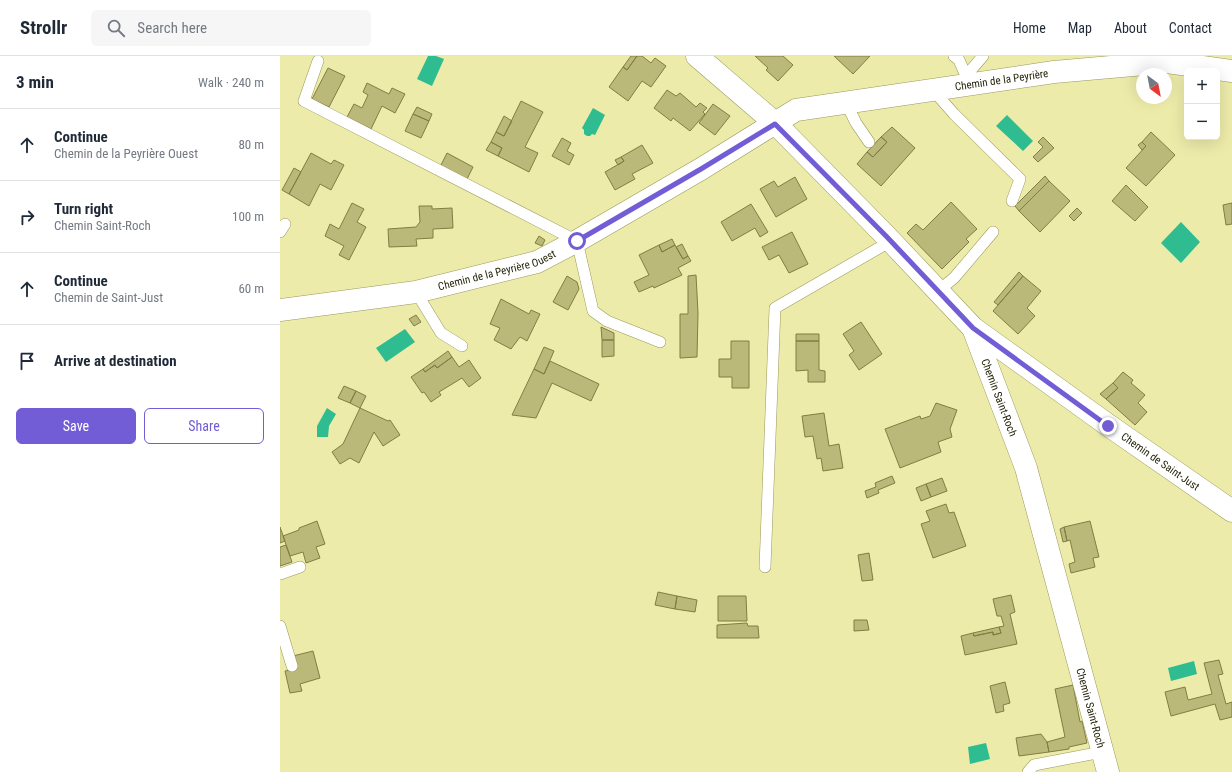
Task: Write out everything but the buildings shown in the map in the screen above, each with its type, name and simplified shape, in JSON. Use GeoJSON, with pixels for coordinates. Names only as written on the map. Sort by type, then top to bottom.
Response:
{"type":"FeatureCollection","features":[{"type":"Feature","properties":{"kind":"street","name":"Chemin Saint-Roch"},"geometry":{"type":"LineString","coordinates":[[697,56],[775,124],[891,241],[973,328],[1026,468],[1105,762]]}},
{"type":"Feature","properties":{"kind":"street","name":"Chemin de la Peyrière"},"geometry":{"type":"LineString","coordinates":[[775,124],[796,110],[933,90],[962,81],[1167,62],[1232,71]]}},
{"type":"Feature","properties":{"kind":"street","name":"Chemin de la Peyrière Ouest"},"geometry":{"type":"LineString","coordinates":[[280,310],[416,292],[537,262],[577,241],[775,124]]}},
{"type":"Feature","properties":{"kind":"street","name":"Chemin de Saint-Just"},"geometry":{"type":"LineString","coordinates":[[973,328],[1108,426],[1232,511]]}},
{"type":"Feature","properties":{"kind":"lane"},"geometry":{"type":"LineString","coordinates":[[954,56],[959,60],[962,81]]}},
{"type":"Feature","properties":{"kind":"lane"},"geometry":{"type":"LineString","coordinates":[[962,81],[983,56]]}},
{"type":"Feature","properties":{"kind":"lane"},"geometry":{"type":"LineString","coordinates":[[318,60],[304,101],[577,241],[593,311],[607,321],[660,342]]}},
{"type":"Feature","properties":{"kind":"lane"},"geometry":{"type":"LineString","coordinates":[[933,90],[954,114],[1020,179],[1012,202]]}},
{"type":"Feature","properties":{"kind":"lane"},"geometry":{"type":"LineString","coordinates":[[846,103],[856,123],[869,142]]}},
{"type":"Feature","properties":{"kind":"lane"},"geometry":{"type":"LineString","coordinates":[[938,291],[954,278],[993,232]]}},
{"type":"Feature","properties":{"kind":"lane"},"geometry":{"type":"LineString","coordinates":[[765,568],[774,308],[891,241]]}},
{"type":"Feature","properties":{"kind":"lane"},"geometry":{"type":"LineString","coordinates":[[416,292],[441,333],[462,346]]}},
{"type":"Feature","properties":{"kind":"lane"},"geometry":{"type":"LineString","coordinates":[[280,574],[300,567]]}},
{"type":"Feature","properties":{"kind":"lane"},"geometry":{"type":"LineString","coordinates":[[280,626],[292,666]]}},
{"type":"Feature","properties":{"kind":"lane"},"geometry":{"type":"LineString","coordinates":[[1028,772],[1034,765],[1105,762]]}},
{"type":"Feature","properties":{"kind":"shaded area"},"geometry":{"type":"Polygon","coordinates":[[[428,56],[436,56],[444,59],[432,86],[417,79],[428,56]]]}},
{"type":"Feature","properties":{"kind":"shaded area"},"geometry":{"type":"Polygon","coordinates":[[[593,108],[605,115],[595,135],[592,134],[587,136],[584,134],[584,130],[582,128],[593,108]]]}},
{"type":"Feature","properties":{"kind":"shaded area"},"geometry":{"type":"Polygon","coordinates":[[[1007,115],[1033,141],[1023,151],[996,126],[1007,115]]]}},
{"type":"Feature","properties":{"kind":"shaded area"},"geometry":{"type":"Polygon","coordinates":[[[1181,222],[1200,242],[1181,263],[1161,243],[1181,222]]]}},
{"type":"Feature","properties":{"kind":"shaded area"},"geometry":{"type":"Polygon","coordinates":[[[405,329],[415,342],[386,362],[376,348],[405,329]]]}},
{"type":"Feature","properties":{"kind":"shaded area"},"geometry":{"type":"Polygon","coordinates":[[[327,408],[336,414],[329,426],[328,437],[317,437],[317,426],[327,408]]]}},
{"type":"Feature","properties":{"kind":"shaded area"},"geometry":{"type":"Polygon","coordinates":[[[1194,661],[1197,674],[1171,681],[1168,668],[1194,661]]]}},
{"type":"Feature","properties":{"kind":"shaded area"},"geometry":{"type":"Polygon","coordinates":[[[986,743],[990,759],[970,764],[968,747],[986,743]]]}},
{"type":"Feature","properties":{"kind":"route"},"geometry":{"type":"LineString","coordinates":[[577,241],[775,124],[887,237],[973,328],[1108,426]]}}]}
